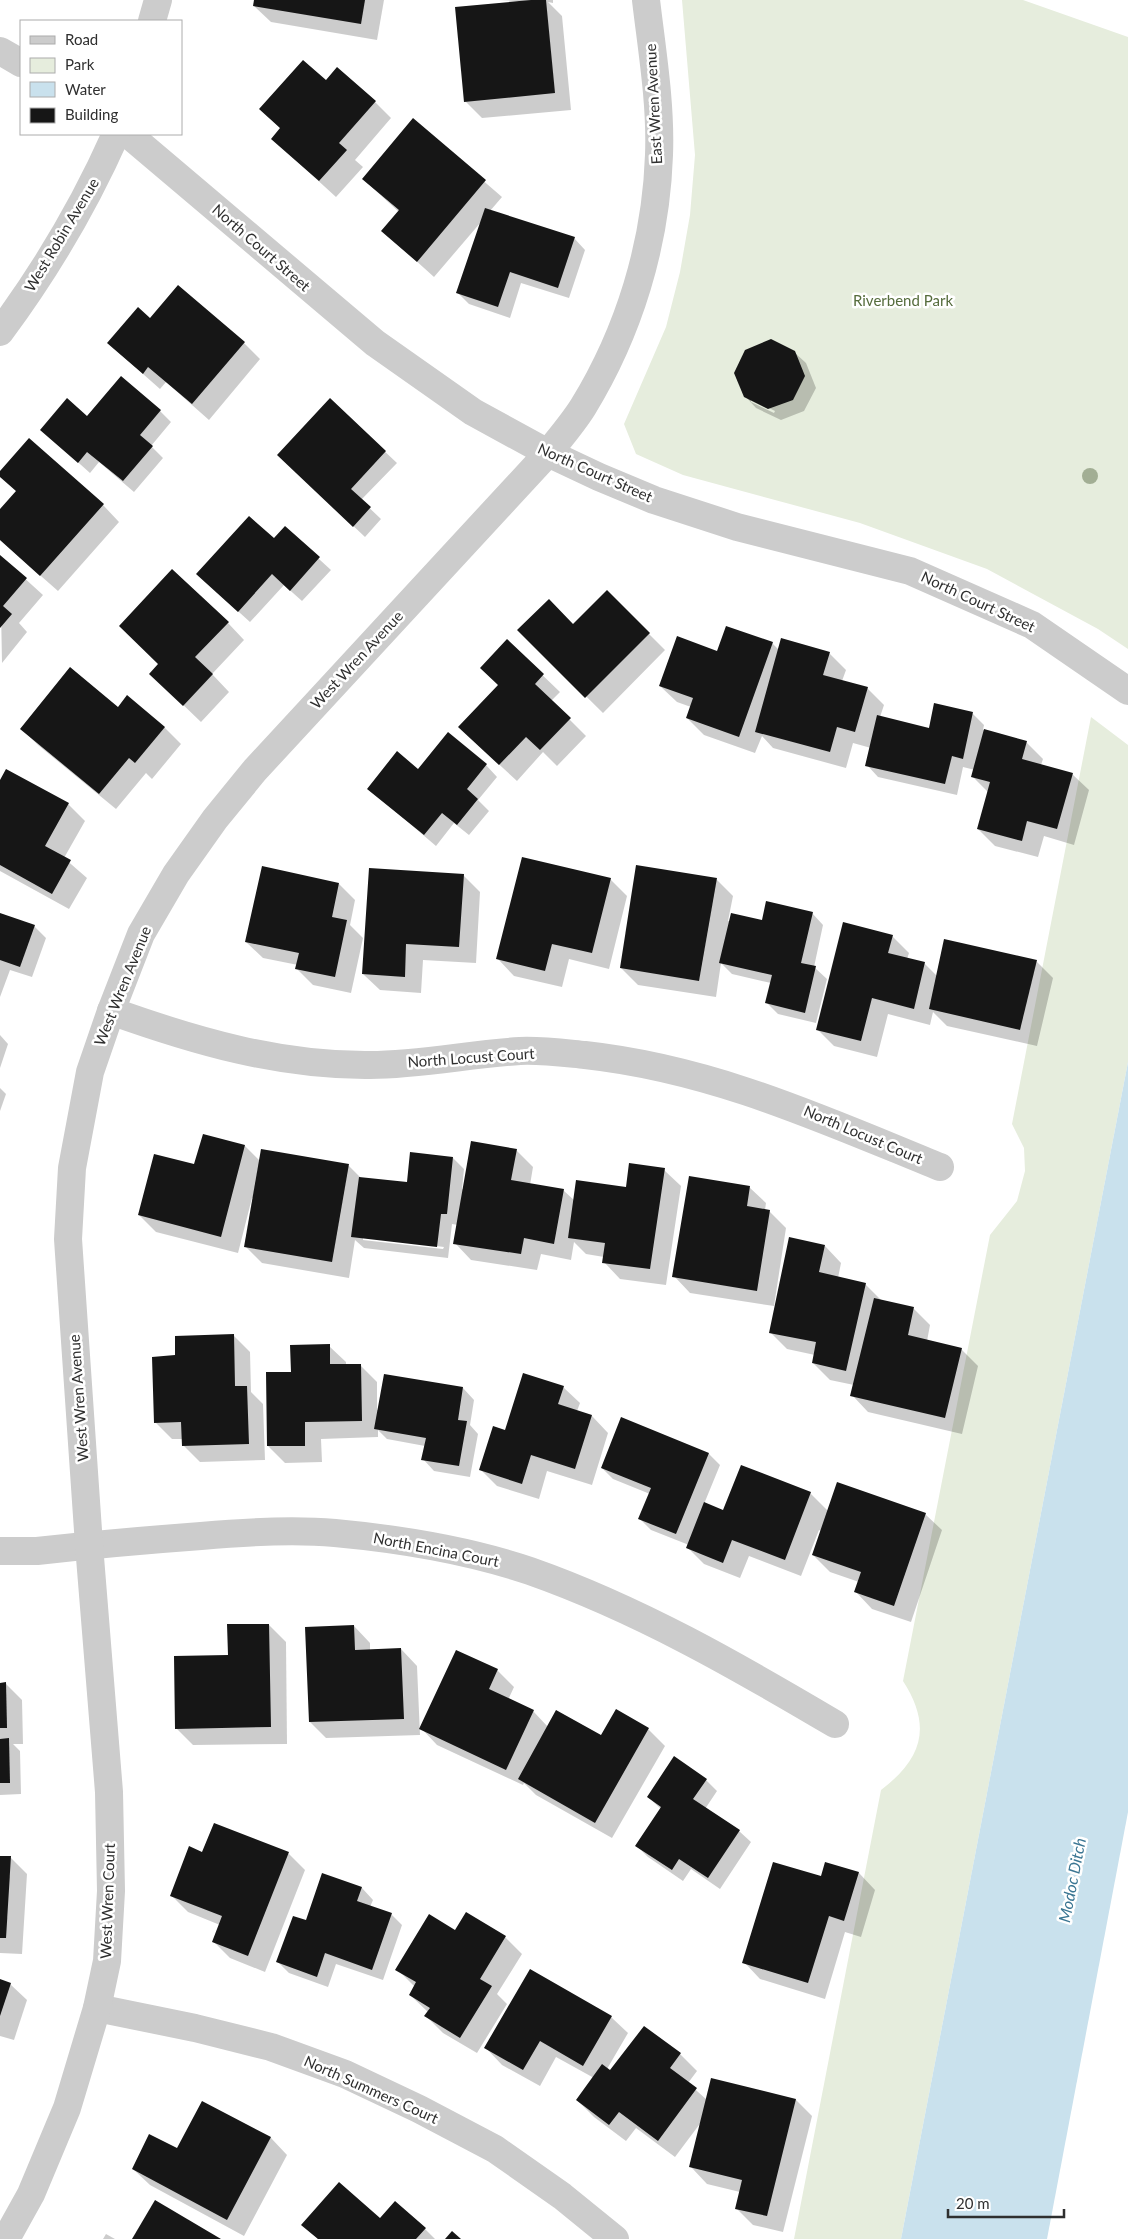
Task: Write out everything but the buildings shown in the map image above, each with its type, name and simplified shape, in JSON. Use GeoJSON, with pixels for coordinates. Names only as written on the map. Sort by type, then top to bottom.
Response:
{"type":"FeatureCollection","features":[{"type":"Feature","properties":{"kind":"street"},"geometry":{"type":"LineString","coordinates":[[152,20],[158,0]]}},
{"type":"Feature","properties":{"kind":"street","name":"East Wren Avenue"},"geometry":{"type":"LineString","coordinates":[[548,453],[582,409],[607,365],[625,324],[643,266],[655,210],[659,154],[656,92],[646,0]]}},
{"type":"Feature","properties":{"kind":"street"},"geometry":{"type":"LineString","coordinates":[[0,51],[20,62]]}},
{"type":"Feature","properties":{"kind":"street","name":"West Robin Avenue"},"geometry":{"type":"LineString","coordinates":[[0,332],[54,253],[93,186],[116,135]]}},
{"type":"Feature","properties":{"kind":"street","name":"North Court Street"},"geometry":{"type":"LineString","coordinates":[[129,135],[375,343],[473,412],[548,453],[654,500],[737,527],[910,571],[1032,625],[1128,691]]}},
{"type":"Feature","properties":{"kind":"street","name":"West Wren Avenue"},"geometry":{"type":"LineString","coordinates":[[89,1545],[68,1239],[72,1168],[90,1072],[111,1011],[142,934],[176,874],[215,819],[255,770],[548,453]]}},
{"type":"Feature","properties":{"kind":"street","name":"North Locust Court"},"geometry":{"type":"LineString","coordinates":[[111,1011],[208,1043],[257,1054],[315,1063],[371,1065],[523,1051],[584,1055],[642,1063],[701,1076],[799,1108],[940,1167]]}},
{"type":"Feature","properties":{"kind":"street","name":"North Encina Court"},"geometry":{"type":"LineString","coordinates":[[0,1551],[37,1551],[267,1531],[334,1533],[397,1540],[467,1554],[528,1570],[653,1622],[726,1660],[835,1724]]}},
{"type":"Feature","properties":{"kind":"street","name":"West Wren Court"},"geometry":{"type":"LineString","coordinates":[[6,2239],[31,2194],[67,2108],[97,2008],[108,1951],[111,1892],[110,1802],[89,1545]]}},
{"type":"Feature","properties":{"kind":"street","name":"North Summers Court"},"geometry":{"type":"LineString","coordinates":[[97,2008],[195,2028],[271,2047],[345,2074],[419,2109],[495,2149],[562,2196],[615,2239]]}},
{"type":"Feature","properties":{"kind":"green space","name":"Riverbend Park"},"geometry":{"type":"Polygon","coordinates":[[[682,0],[1023,0],[1128,37],[1128,649],[1098,629],[987,569],[860,523],[683,475],[636,454],[624,424],[666,327],[680,272],[690,215],[695,155],[682,0]]]}},
{"type":"Feature","properties":{"kind":"green space"},"geometry":{"type":"Polygon","coordinates":[[[1091,717],[1128,745],[1128,1062],[901,2239],[794,2239],[881,1790],[906,1766],[919,1740],[918,1713],[903,1681],[990,1235],[1017,1201],[1025,1171],[1024,1148],[1012,1124],[1091,717]]]}},
{"type":"Feature","properties":{"kind":"water","name":"Modoc Ditch"},"geometry":{"type":"Polygon","coordinates":[[[1128,1062],[1128,1812],[1047,2239],[901,2239],[1128,1062]]]}}]}
